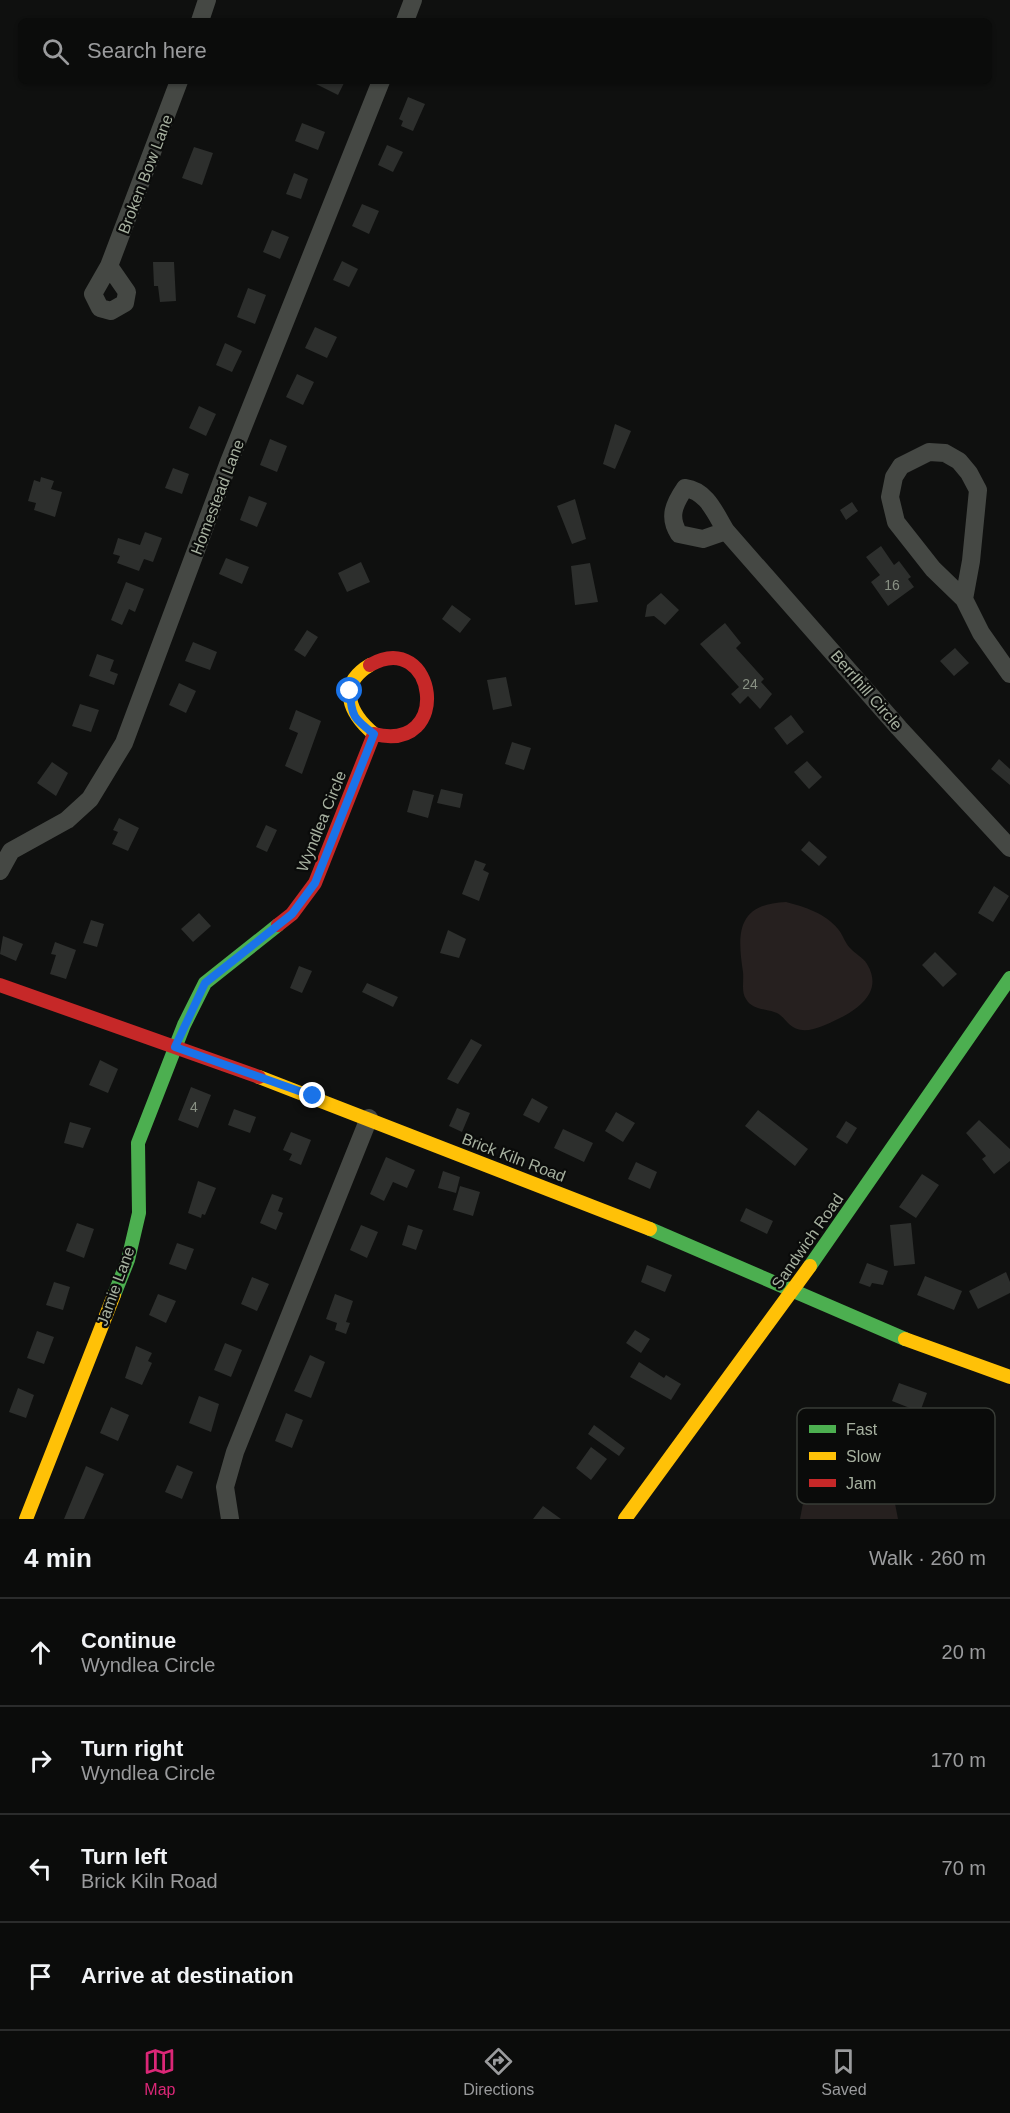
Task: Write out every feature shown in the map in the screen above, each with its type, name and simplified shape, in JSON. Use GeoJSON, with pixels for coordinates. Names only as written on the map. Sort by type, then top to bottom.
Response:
{"type":"FeatureCollection","features":[{"type":"Feature","properties":{"kind":"main road"},"geometry":{"type":"LineString","coordinates":[[389,657],[406,659],[419,669],[426,683],[429,697],[427,715],[416,728],[397,736],[374,734],[357,721],[351,711],[350,691],[355,677],[369,664],[389,657]]}},
{"type":"Feature","properties":{"kind":"main road","name":"Wyndlea Circle"},"geometry":{"type":"LineString","coordinates":[[175,1047],[205,983],[292,914],[315,883],[374,734]]}},
{"type":"Feature","properties":{"kind":"main road","name":"Sandwich Road"},"geometry":{"type":"LineString","coordinates":[[625,1519],[794,1290],[1010,978]]}},
{"type":"Feature","properties":{"kind":"main road","name":"Brick Kiln Road"},"geometry":{"type":"LineString","coordinates":[[0,986],[369,1118],[610,1211],[895,1335],[1010,1377]]}},
{"type":"Feature","properties":{"kind":"main road","name":"Jamie Lane"},"geometry":{"type":"LineString","coordinates":[[26,1519],[128,1260],[139,1213],[138,1143],[175,1047]]}},
{"type":"Feature","properties":{"kind":"street"},"geometry":{"type":"LineString","coordinates":[[201,18],[207,0]]}},
{"type":"Feature","properties":{"kind":"street"},"geometry":{"type":"LineString","coordinates":[[406,18],[413,0]]}},
{"type":"Feature","properties":{"kind":"street","name":"Broken Bow Lane"},"geometry":{"type":"LineString","coordinates":[[109,266],[178,84]]}},
{"type":"Feature","properties":{"kind":"street","name":"Homestead Lane"},"geometry":{"type":"LineString","coordinates":[[0,871],[11,851],[67,820],[90,799],[123,743],[229,462],[380,84]]}},
{"type":"Feature","properties":{"kind":"street"},"geometry":{"type":"LineString","coordinates":[[964,599],[971,561],[978,490],[959,461],[945,453],[929,452],[901,466],[890,491],[891,506],[896,522],[910,542],[964,599],[981,633],[1010,674]]}},
{"type":"Feature","properties":{"kind":"street","name":"BerrIhill Circle"},"geometry":{"type":"LineString","coordinates":[[726,531],[899,728],[1010,848]]}},
{"type":"Feature","properties":{"kind":"street"},"geometry":{"type":"LineString","coordinates":[[231,1519],[225,1486],[235,1452],[369,1118]]}},
{"type":"Feature","properties":{"kind":"shaded area"},"geometry":{"type":"Polygon","coordinates":[[[786,902],[814,911],[833,923],[848,946],[865,962],[871,973],[871,990],[862,1004],[847,1015],[813,1029],[800,1030],[778,1014],[751,1005],[744,993],[740,945],[744,923],[749,915],[758,908],[786,902]]]}},
{"type":"Feature","properties":{"kind":"shaded area"},"geometry":{"type":"Polygon","coordinates":[[[803,1504],[895,1504],[898,1519],[800,1519],[803,1504]]]}},
{"type":"Feature","properties":{"kind":"building"},"geometry":{"type":"Polygon","coordinates":[[[316,84],[344,84],[338,95],[316,84]]]}},
{"type":"Feature","properties":{"kind":"building"},"geometry":{"type":"Polygon","coordinates":[[[408,97],[425,104],[413,131],[401,126],[403,121],[399,119],[408,97]]]}},
{"type":"Feature","properties":{"kind":"building"},"geometry":{"type":"Polygon","coordinates":[[[302,123],[325,132],[318,150],[295,141],[302,123]]]}},
{"type":"Feature","properties":{"kind":"building"},"geometry":{"type":"Polygon","coordinates":[[[387,145],[403,152],[393,172],[378,165],[387,145]]]}},
{"type":"Feature","properties":{"kind":"building"},"geometry":{"type":"Polygon","coordinates":[[[194,147],[213,153],[202,185],[182,178],[194,147]]]}},
{"type":"Feature","properties":{"kind":"building"},"geometry":{"type":"Polygon","coordinates":[[[294,173],[308,179],[301,199],[286,194],[294,173]]]}},
{"type":"Feature","properties":{"kind":"building"},"geometry":{"type":"Polygon","coordinates":[[[362,204],[379,211],[369,234],[352,226],[362,204]]]}},
{"type":"Feature","properties":{"kind":"building"},"geometry":{"type":"Polygon","coordinates":[[[272,230],[289,237],[280,259],[263,252],[272,230]]]}},
{"type":"Feature","properties":{"kind":"building"},"geometry":{"type":"Polygon","coordinates":[[[342,261],[358,269],[349,287],[333,280],[342,261]]]}},
{"type":"Feature","properties":{"kind":"building"},"geometry":{"type":"Polygon","coordinates":[[[153,262],[174,262],[176,301],[160,302],[158,286],[154,286],[153,262]]]}},
{"type":"Feature","properties":{"kind":"building"},"geometry":{"type":"Polygon","coordinates":[[[248,288],[266,295],[255,324],[237,317],[248,288]]]}},
{"type":"Feature","properties":{"kind":"building"},"geometry":{"type":"Polygon","coordinates":[[[315,327],[337,337],[327,358],[305,348],[315,327]]]}},
{"type":"Feature","properties":{"kind":"building"},"geometry":{"type":"Polygon","coordinates":[[[225,343],[242,351],[232,372],[216,365],[225,343]]]}},
{"type":"Feature","properties":{"kind":"building"},"geometry":{"type":"Polygon","coordinates":[[[297,374],[314,382],[303,405],[286,397],[297,374]]]}},
{"type":"Feature","properties":{"kind":"building"},"geometry":{"type":"Polygon","coordinates":[[[199,406],[216,414],[206,436],[189,428],[199,406]]]}},
{"type":"Feature","properties":{"kind":"building"},"geometry":{"type":"Polygon","coordinates":[[[615,424],[631,431],[615,469],[603,464],[615,424]]]}},
{"type":"Feature","properties":{"kind":"building"},"geometry":{"type":"Polygon","coordinates":[[[270,439],[287,446],[277,472],[260,465],[270,439]]]}},
{"type":"Feature","properties":{"kind":"building"},"geometry":{"type":"Polygon","coordinates":[[[173,468],[189,474],[182,494],[165,488],[173,468]]]}},
{"type":"Feature","properties":{"kind":"building"},"geometry":{"type":"Polygon","coordinates":[[[41,477],[54,481],[51,489],[62,492],[55,517],[34,510],[36,503],[28,501],[34,480],[40,482],[41,477]]]}},
{"type":"Feature","properties":{"kind":"building"},"geometry":{"type":"Polygon","coordinates":[[[249,496],[267,503],[257,527],[240,520],[249,496]]]}},
{"type":"Feature","properties":{"kind":"building"},"geometry":{"type":"Polygon","coordinates":[[[575,499],[586,539],[572,544],[557,506],[575,499]]]}},
{"type":"Feature","properties":{"kind":"building"},"geometry":{"type":"Polygon","coordinates":[[[852,502],[858,511],[846,520],[840,510],[852,502]]]}},
{"type":"Feature","properties":{"kind":"building"},"geometry":{"type":"Polygon","coordinates":[[[145,532],[162,538],[153,562],[144,559],[139,571],[117,563],[120,556],[113,554],[118,538],[140,545],[145,532]]]}},
{"type":"Feature","properties":{"kind":"building"},"geometry":{"type":"Polygon","coordinates":[[[881,546],[894,565],[899,561],[911,577],[908,579],[914,587],[888,606],[871,582],[880,575],[866,557],[881,546]]]}},
{"type":"Feature","properties":{"kind":"building"},"geometry":{"type":"Polygon","coordinates":[[[226,558],[249,567],[242,584],[219,574],[226,558]]]}},
{"type":"Feature","properties":{"kind":"building"},"geometry":{"type":"Polygon","coordinates":[[[361,562],[370,582],[347,592],[338,573],[361,562]]]}},
{"type":"Feature","properties":{"kind":"building"},"geometry":{"type":"Polygon","coordinates":[[[590,563],[598,602],[575,605],[571,566],[590,563]]]}},
{"type":"Feature","properties":{"kind":"building"},"geometry":{"type":"Polygon","coordinates":[[[126,582],[144,589],[135,612],[129,609],[122,625],[111,620],[126,582]]]}},
{"type":"Feature","properties":{"kind":"building"},"geometry":{"type":"Polygon","coordinates":[[[661,593],[679,610],[665,625],[654,616],[645,617],[647,605],[661,593]]]}},
{"type":"Feature","properties":{"kind":"building"},"geometry":{"type":"Polygon","coordinates":[[[452,605],[471,619],[460,633],[442,619],[452,605]]]}},
{"type":"Feature","properties":{"kind":"building"},"geometry":{"type":"Polygon","coordinates":[[[725,623],[741,643],[736,648],[764,679],[761,682],[772,694],[760,709],[748,696],[740,704],[731,694],[739,687],[700,644],[725,623]]]}},
{"type":"Feature","properties":{"kind":"building"},"geometry":{"type":"Polygon","coordinates":[[[307,630],[318,637],[305,657],[294,650],[307,630]]]}},
{"type":"Feature","properties":{"kind":"building"},"geometry":{"type":"Polygon","coordinates":[[[193,642],[217,652],[210,670],[185,661],[193,642]]]}},
{"type":"Feature","properties":{"kind":"building"},"geometry":{"type":"Polygon","coordinates":[[[955,648],[969,663],[954,676],[940,661],[955,648]]]}},
{"type":"Feature","properties":{"kind":"building"},"geometry":{"type":"Polygon","coordinates":[[[97,654],[114,660],[110,671],[118,674],[114,685],[89,676],[97,654]]]}},
{"type":"Feature","properties":{"kind":"building"},"geometry":{"type":"Polygon","coordinates":[[[506,677],[512,706],[493,710],[487,680],[506,677]]]}},
{"type":"Feature","properties":{"kind":"building"},"geometry":{"type":"Polygon","coordinates":[[[179,683],[196,691],[186,713],[169,705],[179,683]]]}},
{"type":"Feature","properties":{"kind":"building"},"geometry":{"type":"Polygon","coordinates":[[[80,704],[99,710],[91,732],[72,726],[80,704]]]}},
{"type":"Feature","properties":{"kind":"building"},"geometry":{"type":"Polygon","coordinates":[[[296,710],[321,721],[302,774],[285,766],[298,733],[289,729],[296,710]]]}},
{"type":"Feature","properties":{"kind":"building"},"geometry":{"type":"Polygon","coordinates":[[[791,715],[804,732],[787,745],[774,728],[791,715]]]}},
{"type":"Feature","properties":{"kind":"building"},"geometry":{"type":"Polygon","coordinates":[[[512,742],[531,748],[524,770],[505,764],[512,742]]]}},
{"type":"Feature","properties":{"kind":"building"},"geometry":{"type":"Polygon","coordinates":[[[999,759],[1010,769],[1010,785],[991,769],[999,759]]]}},
{"type":"Feature","properties":{"kind":"building"},"geometry":{"type":"Polygon","coordinates":[[[807,761],[822,777],[809,789],[794,772],[807,761]]]}},
{"type":"Feature","properties":{"kind":"building"},"geometry":{"type":"Polygon","coordinates":[[[52,762],[68,773],[56,796],[37,783],[52,762]]]}},
{"type":"Feature","properties":{"kind":"building"},"geometry":{"type":"Polygon","coordinates":[[[441,789],[463,794],[460,808],[437,803],[441,789]]]}},
{"type":"Feature","properties":{"kind":"building"},"geometry":{"type":"Polygon","coordinates":[[[413,790],[434,795],[428,818],[407,812],[413,790]]]}},
{"type":"Feature","properties":{"kind":"building"},"geometry":{"type":"Polygon","coordinates":[[[119,818],[139,828],[128,851],[112,844],[118,832],[113,830],[119,818]]]}},
{"type":"Feature","properties":{"kind":"building"},"geometry":{"type":"Polygon","coordinates":[[[266,825],[277,830],[267,852],[256,847],[266,825]]]}},
{"type":"Feature","properties":{"kind":"building"},"geometry":{"type":"Polygon","coordinates":[[[809,841],[827,857],[819,866],[801,850],[809,841]]]}},
{"type":"Feature","properties":{"kind":"building"},"geometry":{"type":"Polygon","coordinates":[[[475,860],[486,864],[483,870],[489,873],[479,901],[462,894],[475,860]]]}},
{"type":"Feature","properties":{"kind":"building"},"geometry":{"type":"Polygon","coordinates":[[[994,886],[1009,896],[993,922],[978,913],[994,886]]]}},
{"type":"Feature","properties":{"kind":"building"},"geometry":{"type":"Polygon","coordinates":[[[199,913],[211,926],[193,942],[181,929],[199,913]]]}},
{"type":"Feature","properties":{"kind":"building"},"geometry":{"type":"Polygon","coordinates":[[[91,920],[104,924],[97,947],[83,943],[91,920]]]}},
{"type":"Feature","properties":{"kind":"building"},"geometry":{"type":"Polygon","coordinates":[[[448,930],[466,939],[459,958],[440,953],[448,930]]]}},
{"type":"Feature","properties":{"kind":"building"},"geometry":{"type":"Polygon","coordinates":[[[3,936],[23,944],[16,961],[0,954],[3,936]]]}},
{"type":"Feature","properties":{"kind":"building"},"geometry":{"type":"Polygon","coordinates":[[[55,942],[76,950],[66,979],[50,974],[56,955],[51,954],[55,942]]]}},
{"type":"Feature","properties":{"kind":"building"},"geometry":{"type":"Polygon","coordinates":[[[935,952],[957,974],[943,987],[922,965],[935,952]]]}},
{"type":"Feature","properties":{"kind":"building"},"geometry":{"type":"Polygon","coordinates":[[[299,966],[312,971],[302,993],[290,988],[299,966]]]}},
{"type":"Feature","properties":{"kind":"building"},"geometry":{"type":"Polygon","coordinates":[[[367,983],[398,997],[393,1007],[362,992],[367,983]]]}},
{"type":"Feature","properties":{"kind":"building"},"geometry":{"type":"Polygon","coordinates":[[[471,1039],[482,1045],[458,1084],[447,1079],[471,1039]]]}},
{"type":"Feature","properties":{"kind":"building"},"geometry":{"type":"Polygon","coordinates":[[[100,1060],[118,1069],[108,1093],[89,1085],[100,1060]]]}},
{"type":"Feature","properties":{"kind":"building"},"geometry":{"type":"Polygon","coordinates":[[[191,1087],[211,1095],[198,1128],[178,1120],[191,1087]]]}},
{"type":"Feature","properties":{"kind":"building"},"geometry":{"type":"Polygon","coordinates":[[[532,1098],[548,1107],[539,1123],[523,1115],[532,1098]]]}},
{"type":"Feature","properties":{"kind":"building"},"geometry":{"type":"Polygon","coordinates":[[[457,1108],[470,1113],[462,1132],[449,1126],[457,1108]]]}},
{"type":"Feature","properties":{"kind":"building"},"geometry":{"type":"Polygon","coordinates":[[[234,1109],[256,1117],[250,1133],[228,1125],[234,1109]]]}},
{"type":"Feature","properties":{"kind":"building"},"geometry":{"type":"Polygon","coordinates":[[[758,1110],[808,1149],[795,1166],[745,1126],[758,1110]]]}},
{"type":"Feature","properties":{"kind":"building"},"geometry":{"type":"Polygon","coordinates":[[[616,1112],[635,1123],[623,1142],[605,1131],[616,1112]]]}},
{"type":"Feature","properties":{"kind":"building"},"geometry":{"type":"Polygon","coordinates":[[[979,1120],[1010,1149],[1010,1161],[994,1174],[982,1159],[986,1156],[966,1133],[979,1120]]]}},
{"type":"Feature","properties":{"kind":"building"},"geometry":{"type":"Polygon","coordinates":[[[846,1121],[857,1128],[847,1144],[836,1137],[846,1121]]]}},
{"type":"Feature","properties":{"kind":"building"},"geometry":{"type":"Polygon","coordinates":[[[70,1122],[91,1128],[83,1148],[64,1143],[70,1122]]]}},
{"type":"Feature","properties":{"kind":"building"},"geometry":{"type":"Polygon","coordinates":[[[563,1129],[593,1143],[584,1162],[554,1148],[563,1129]]]}},
{"type":"Feature","properties":{"kind":"building"},"geometry":{"type":"Polygon","coordinates":[[[291,1132],[311,1140],[301,1165],[289,1160],[292,1154],[283,1150],[291,1132]]]}},
{"type":"Feature","properties":{"kind":"building"},"geometry":{"type":"Polygon","coordinates":[[[386,1157],[415,1170],[407,1188],[393,1182],[384,1201],[370,1194],[386,1157]]]}},
{"type":"Feature","properties":{"kind":"building"},"geometry":{"type":"Polygon","coordinates":[[[636,1162],[657,1172],[650,1189],[628,1179],[636,1162]]]}},
{"type":"Feature","properties":{"kind":"building"},"geometry":{"type":"Polygon","coordinates":[[[443,1171],[460,1177],[456,1193],[438,1188],[443,1171]]]}},
{"type":"Feature","properties":{"kind":"building"},"geometry":{"type":"Polygon","coordinates":[[[922,1174],[939,1185],[916,1218],[899,1207],[922,1174]]]}},
{"type":"Feature","properties":{"kind":"building"},"geometry":{"type":"Polygon","coordinates":[[[198,1181],[216,1188],[205,1215],[202,1214],[201,1218],[188,1213],[198,1181]]]}},
{"type":"Feature","properties":{"kind":"building"},"geometry":{"type":"Polygon","coordinates":[[[460,1186],[480,1192],[473,1216],[453,1210],[460,1186]]]}},
{"type":"Feature","properties":{"kind":"building"},"geometry":{"type":"Polygon","coordinates":[[[272,1194],[283,1198],[278,1211],[283,1213],[276,1230],[260,1223],[272,1194]]]}},
{"type":"Feature","properties":{"kind":"building"},"geometry":{"type":"Polygon","coordinates":[[[746,1208],[773,1221],[767,1234],[740,1221],[746,1208]]]}},
{"type":"Feature","properties":{"kind":"building"},"geometry":{"type":"Polygon","coordinates":[[[77,1223],[94,1229],[84,1258],[66,1251],[77,1223]]]}},
{"type":"Feature","properties":{"kind":"building"},"geometry":{"type":"Polygon","coordinates":[[[911,1223],[915,1264],[894,1266],[890,1225],[911,1223]]]}},
{"type":"Feature","properties":{"kind":"building"},"geometry":{"type":"Polygon","coordinates":[[[361,1225],[378,1232],[367,1258],[350,1250],[361,1225]]]}},
{"type":"Feature","properties":{"kind":"building"},"geometry":{"type":"Polygon","coordinates":[[[408,1225],[423,1230],[416,1250],[402,1245],[408,1225]]]}},
{"type":"Feature","properties":{"kind":"building"},"geometry":{"type":"Polygon","coordinates":[[[177,1243],[194,1249],[186,1270],[169,1264],[177,1243]]]}},
{"type":"Feature","properties":{"kind":"building"},"geometry":{"type":"Polygon","coordinates":[[[867,1263],[888,1271],[883,1285],[872,1283],[870,1287],[859,1283],[867,1263]]]}},
{"type":"Feature","properties":{"kind":"building"},"geometry":{"type":"Polygon","coordinates":[[[647,1265],[672,1275],[665,1292],[641,1282],[647,1265]]]}},
{"type":"Feature","properties":{"kind":"building"},"geometry":{"type":"Polygon","coordinates":[[[1006,1272],[1010,1282],[1010,1293],[978,1309],[969,1291],[1006,1272]]]}},
{"type":"Feature","properties":{"kind":"building"},"geometry":{"type":"Polygon","coordinates":[[[925,1276],[962,1291],[954,1310],[917,1295],[925,1276]]]}},
{"type":"Feature","properties":{"kind":"building"},"geometry":{"type":"Polygon","coordinates":[[[252,1277],[269,1284],[257,1311],[241,1304],[252,1277]]]}},
{"type":"Feature","properties":{"kind":"building"},"geometry":{"type":"Polygon","coordinates":[[[54,1282],[70,1287],[63,1310],[46,1305],[54,1282]]]}},
{"type":"Feature","properties":{"kind":"building"},"geometry":{"type":"Polygon","coordinates":[[[158,1294],[176,1301],[166,1323],[149,1315],[158,1294]]]}},
{"type":"Feature","properties":{"kind":"building"},"geometry":{"type":"Polygon","coordinates":[[[335,1294],[353,1301],[346,1322],[350,1323],[346,1334],[335,1330],[337,1323],[326,1319],[335,1294]]]}},
{"type":"Feature","properties":{"kind":"building"},"geometry":{"type":"Polygon","coordinates":[[[635,1330],[650,1339],[641,1353],[626,1343],[635,1330]]]}},
{"type":"Feature","properties":{"kind":"building"},"geometry":{"type":"Polygon","coordinates":[[[37,1331],[54,1337],[44,1364],[27,1358],[37,1331]]]}},
{"type":"Feature","properties":{"kind":"building"},"geometry":{"type":"Polygon","coordinates":[[[225,1343],[242,1350],[231,1377],[214,1370],[225,1343]]]}},
{"type":"Feature","properties":{"kind":"building"},"geometry":{"type":"Polygon","coordinates":[[[136,1346],[152,1353],[148,1361],[152,1363],[142,1385],[125,1378],[136,1346]]]}},
{"type":"Feature","properties":{"kind":"building"},"geometry":{"type":"Polygon","coordinates":[[[310,1355],[325,1362],[311,1398],[294,1391],[310,1355]]]}},
{"type":"Feature","properties":{"kind":"building"},"geometry":{"type":"Polygon","coordinates":[[[639,1362],[664,1378],[666,1375],[681,1384],[671,1400],[630,1377],[639,1362]]]}},
{"type":"Feature","properties":{"kind":"building"},"geometry":{"type":"Polygon","coordinates":[[[899,1383],[927,1393],[921,1408],[910,1408],[892,1401],[899,1383]]]}},
{"type":"Feature","properties":{"kind":"building"},"geometry":{"type":"Polygon","coordinates":[[[18,1388],[34,1395],[26,1418],[9,1412],[18,1388]]]}},
{"type":"Feature","properties":{"kind":"building"},"geometry":{"type":"Polygon","coordinates":[[[199,1396],[219,1404],[211,1432],[189,1423],[199,1396]]]}},
{"type":"Feature","properties":{"kind":"building"},"geometry":{"type":"Polygon","coordinates":[[[111,1407],[129,1415],[118,1441],[100,1433],[111,1407]]]}},
{"type":"Feature","properties":{"kind":"building"},"geometry":{"type":"Polygon","coordinates":[[[286,1413],[303,1420],[292,1448],[275,1441],[286,1413]]]}},
{"type":"Feature","properties":{"kind":"building"},"geometry":{"type":"Polygon","coordinates":[[[594,1425],[625,1448],[619,1456],[588,1434],[594,1425]]]}},
{"type":"Feature","properties":{"kind":"building"},"geometry":{"type":"Polygon","coordinates":[[[591,1447],[607,1459],[591,1480],[576,1468],[591,1447]]]}},
{"type":"Feature","properties":{"kind":"building"},"geometry":{"type":"Polygon","coordinates":[[[177,1465],[193,1472],[182,1499],[165,1492],[177,1465]]]}},
{"type":"Feature","properties":{"kind":"building"},"geometry":{"type":"Polygon","coordinates":[[[86,1466],[104,1474],[84,1519],[64,1519],[86,1466]]]}},
{"type":"Feature","properties":{"kind":"building"},"geometry":{"type":"Polygon","coordinates":[[[543,1506],[561,1519],[533,1519],[543,1506]]]}},
{"type":"Feature","properties":{"kind":"traffic: fast"},"geometry":{"type":"LineString","coordinates":[[114,1295],[128,1260],[139,1213],[138,1143],[184,1025],[205,983],[278,925]]}},
{"type":"Feature","properties":{"kind":"traffic: fast"},"geometry":{"type":"LineString","coordinates":[[810,1266],[1010,978]]}},
{"type":"Feature","properties":{"kind":"traffic: fast"},"geometry":{"type":"LineString","coordinates":[[650,1229],[905,1339]]}},
{"type":"Feature","properties":{"kind":"traffic: slow"},"geometry":{"type":"LineString","coordinates":[[370,665],[353,681],[350,700],[358,718],[374,734]]}},
{"type":"Feature","properties":{"kind":"traffic: slow"},"geometry":{"type":"LineString","coordinates":[[259,1077],[650,1229]]}},
{"type":"Feature","properties":{"kind":"traffic: slow"},"geometry":{"type":"LineString","coordinates":[[625,1519],[810,1266]]}},
{"type":"Feature","properties":{"kind":"traffic: slow"},"geometry":{"type":"LineString","coordinates":[[26,1519],[114,1295]]}},
{"type":"Feature","properties":{"kind":"traffic: slow"},"geometry":{"type":"LineString","coordinates":[[905,1339],[1010,1377]]}},
{"type":"Feature","properties":{"kind":"traffic: jam"},"geometry":{"type":"LineString","coordinates":[[278,925],[292,914],[315,883],[374,734],[400,735],[416,726],[425,711],[427,693],[421,676],[410,663],[392,658],[370,665]]}},
{"type":"Feature","properties":{"kind":"traffic: jam"},"geometry":{"type":"LineString","coordinates":[[0,985],[259,1077]]}},
{"type":"Feature","properties":{"kind":"route"},"geometry":{"type":"LineString","coordinates":[[313,1096],[175,1047],[205,983],[292,914],[315,883],[374,734],[357,721],[351,711],[350,691]]}}]}
